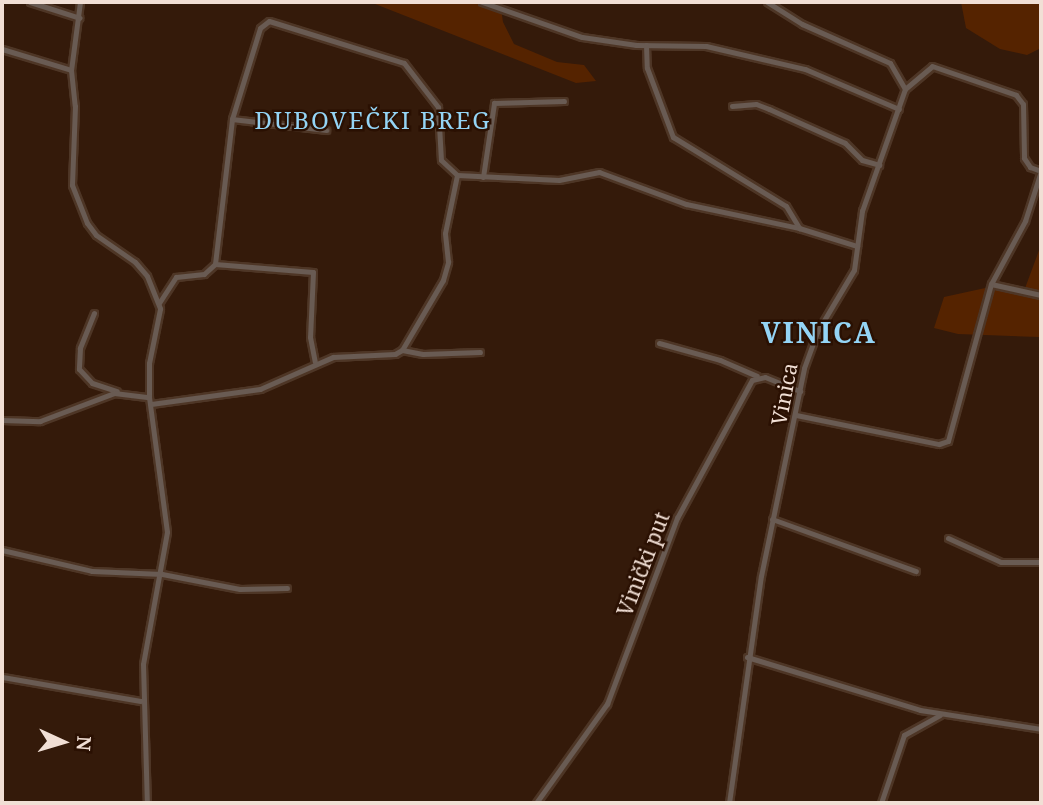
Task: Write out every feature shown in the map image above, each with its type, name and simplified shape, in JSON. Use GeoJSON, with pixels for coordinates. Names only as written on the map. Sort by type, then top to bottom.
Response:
{"type":"FeatureCollection","features":[{"type":"Feature","properties":{"kind":"street"},"geometry":{"type":"LineString","coordinates":[[30,2],[80,18]]}},
{"type":"Feature","properties":{"kind":"street"},"geometry":{"type":"LineString","coordinates":[[80,2],[71,70],[75,106],[71,172],[77,203],[96,235],[135,262],[159,303]]}},
{"type":"Feature","properties":{"kind":"street"},"geometry":{"type":"LineString","coordinates":[[482,2],[582,37],[646,45],[706,46],[805,69],[899,109]]}},
{"type":"Feature","properties":{"kind":"street"},"geometry":{"type":"LineString","coordinates":[[767,2],[802,24],[890,63],[905,89],[932,65],[1016,95],[1023,104],[1024,158],[1030,167],[1041,171],[1025,221],[1013,236],[991,284],[945,444],[796,415]]}},
{"type":"Feature","properties":{"kind":"street"},"geometry":{"type":"LineString","coordinates":[[147,803],[141,701],[143,664],[162,574],[167,514],[149,397],[159,303],[176,277],[204,274],[215,264],[232,120],[260,28],[269,21],[404,63],[438,107],[441,160],[457,175],[559,180],[599,172],[686,204],[799,228],[857,246]]}},
{"type":"Feature","properties":{"kind":"street"},"geometry":{"type":"LineString","coordinates":[[646,45],[647,68],[673,137],[786,206],[799,228]]}},
{"type":"Feature","properties":{"kind":"street"},"geometry":{"type":"LineString","coordinates":[[2,49],[71,70]]}},
{"type":"Feature","properties":{"kind":"street","name":"Vinica"},"geometry":{"type":"LineString","coordinates":[[729,803],[747,657],[772,519],[800,391],[814,339],[850,277],[859,223],[905,89]]}},
{"type":"Feature","properties":{"kind":"street"},"geometry":{"type":"LineString","coordinates":[[483,177],[494,103],[564,101]]}},
{"type":"Feature","properties":{"kind":"street"},"geometry":{"type":"LineString","coordinates":[[732,106],[755,103],[845,143],[862,160],[879,165]]}},
{"type":"Feature","properties":{"kind":"street"},"geometry":{"type":"LineString","coordinates":[[232,120],[326,130]]}},
{"type":"Feature","properties":{"kind":"street"},"geometry":{"type":"LineString","coordinates":[[402,350],[443,280],[448,262],[445,233],[457,175]]}},
{"type":"Feature","properties":{"kind":"street"},"geometry":{"type":"LineString","coordinates":[[215,264],[313,272],[310,337],[315,362]]}},
{"type":"Feature","properties":{"kind":"street"},"geometry":{"type":"LineString","coordinates":[[991,284],[1041,295]]}},
{"type":"Feature","properties":{"kind":"street"},"geometry":{"type":"LineString","coordinates":[[94,313],[80,348],[79,369],[92,383],[149,397]]}},
{"type":"Feature","properties":{"kind":"street"},"geometry":{"type":"LineString","coordinates":[[659,343],[730,364],[800,391]]}},
{"type":"Feature","properties":{"kind":"street"},"geometry":{"type":"LineString","coordinates":[[151,404],[260,389],[315,362],[402,350],[480,352]]}},
{"type":"Feature","properties":{"kind":"street","name":"Vinički put"},"geometry":{"type":"LineString","coordinates":[[536,803],[607,704],[677,518],[757,376]]}},
{"type":"Feature","properties":{"kind":"street"},"geometry":{"type":"LineString","coordinates":[[2,420],[40,421],[120,392]]}},
{"type":"Feature","properties":{"kind":"street"},"geometry":{"type":"LineString","coordinates":[[772,519],[916,571]]}},
{"type":"Feature","properties":{"kind":"street"},"geometry":{"type":"LineString","coordinates":[[947,538],[1001,562],[1041,562]]}},
{"type":"Feature","properties":{"kind":"street"},"geometry":{"type":"LineString","coordinates":[[2,550],[92,571],[162,574],[228,588],[287,588]]}},
{"type":"Feature","properties":{"kind":"street"},"geometry":{"type":"LineString","coordinates":[[747,657],[940,715],[1041,729]]}},
{"type":"Feature","properties":{"kind":"street"},"geometry":{"type":"LineString","coordinates":[[2,677],[141,701]]}},
{"type":"Feature","properties":{"kind":"street"},"geometry":{"type":"LineString","coordinates":[[881,803],[904,736],[940,715]]}},
{"type":"Feature","properties":{"kind":"shaded area"},"geometry":{"type":"Polygon","coordinates":[[[370,2],[500,2],[503,22],[514,44],[557,62],[584,65],[596,81],[576,83],[370,2]]]}},
{"type":"Feature","properties":{"kind":"shaded area"},"geometry":{"type":"Polygon","coordinates":[[[961,2],[1041,2],[1041,48],[1027,55],[1000,49],[966,28],[961,2]]]}},
{"type":"Feature","properties":{"kind":"shaded area"},"geometry":{"type":"Polygon","coordinates":[[[1041,245],[1039,337],[958,334],[934,328],[944,297],[999,285],[1024,291],[1041,245]]]}},
{"type":"Feature","properties":{"kind":"district","name":"DUBOVEČKI BREG"},"geometry":{"type":"Point","coordinates":[373,120]}},
{"type":"Feature","properties":{"kind":"district","name":"VINICA"},"geometry":{"type":"Point","coordinates":[819,332]}}]}
